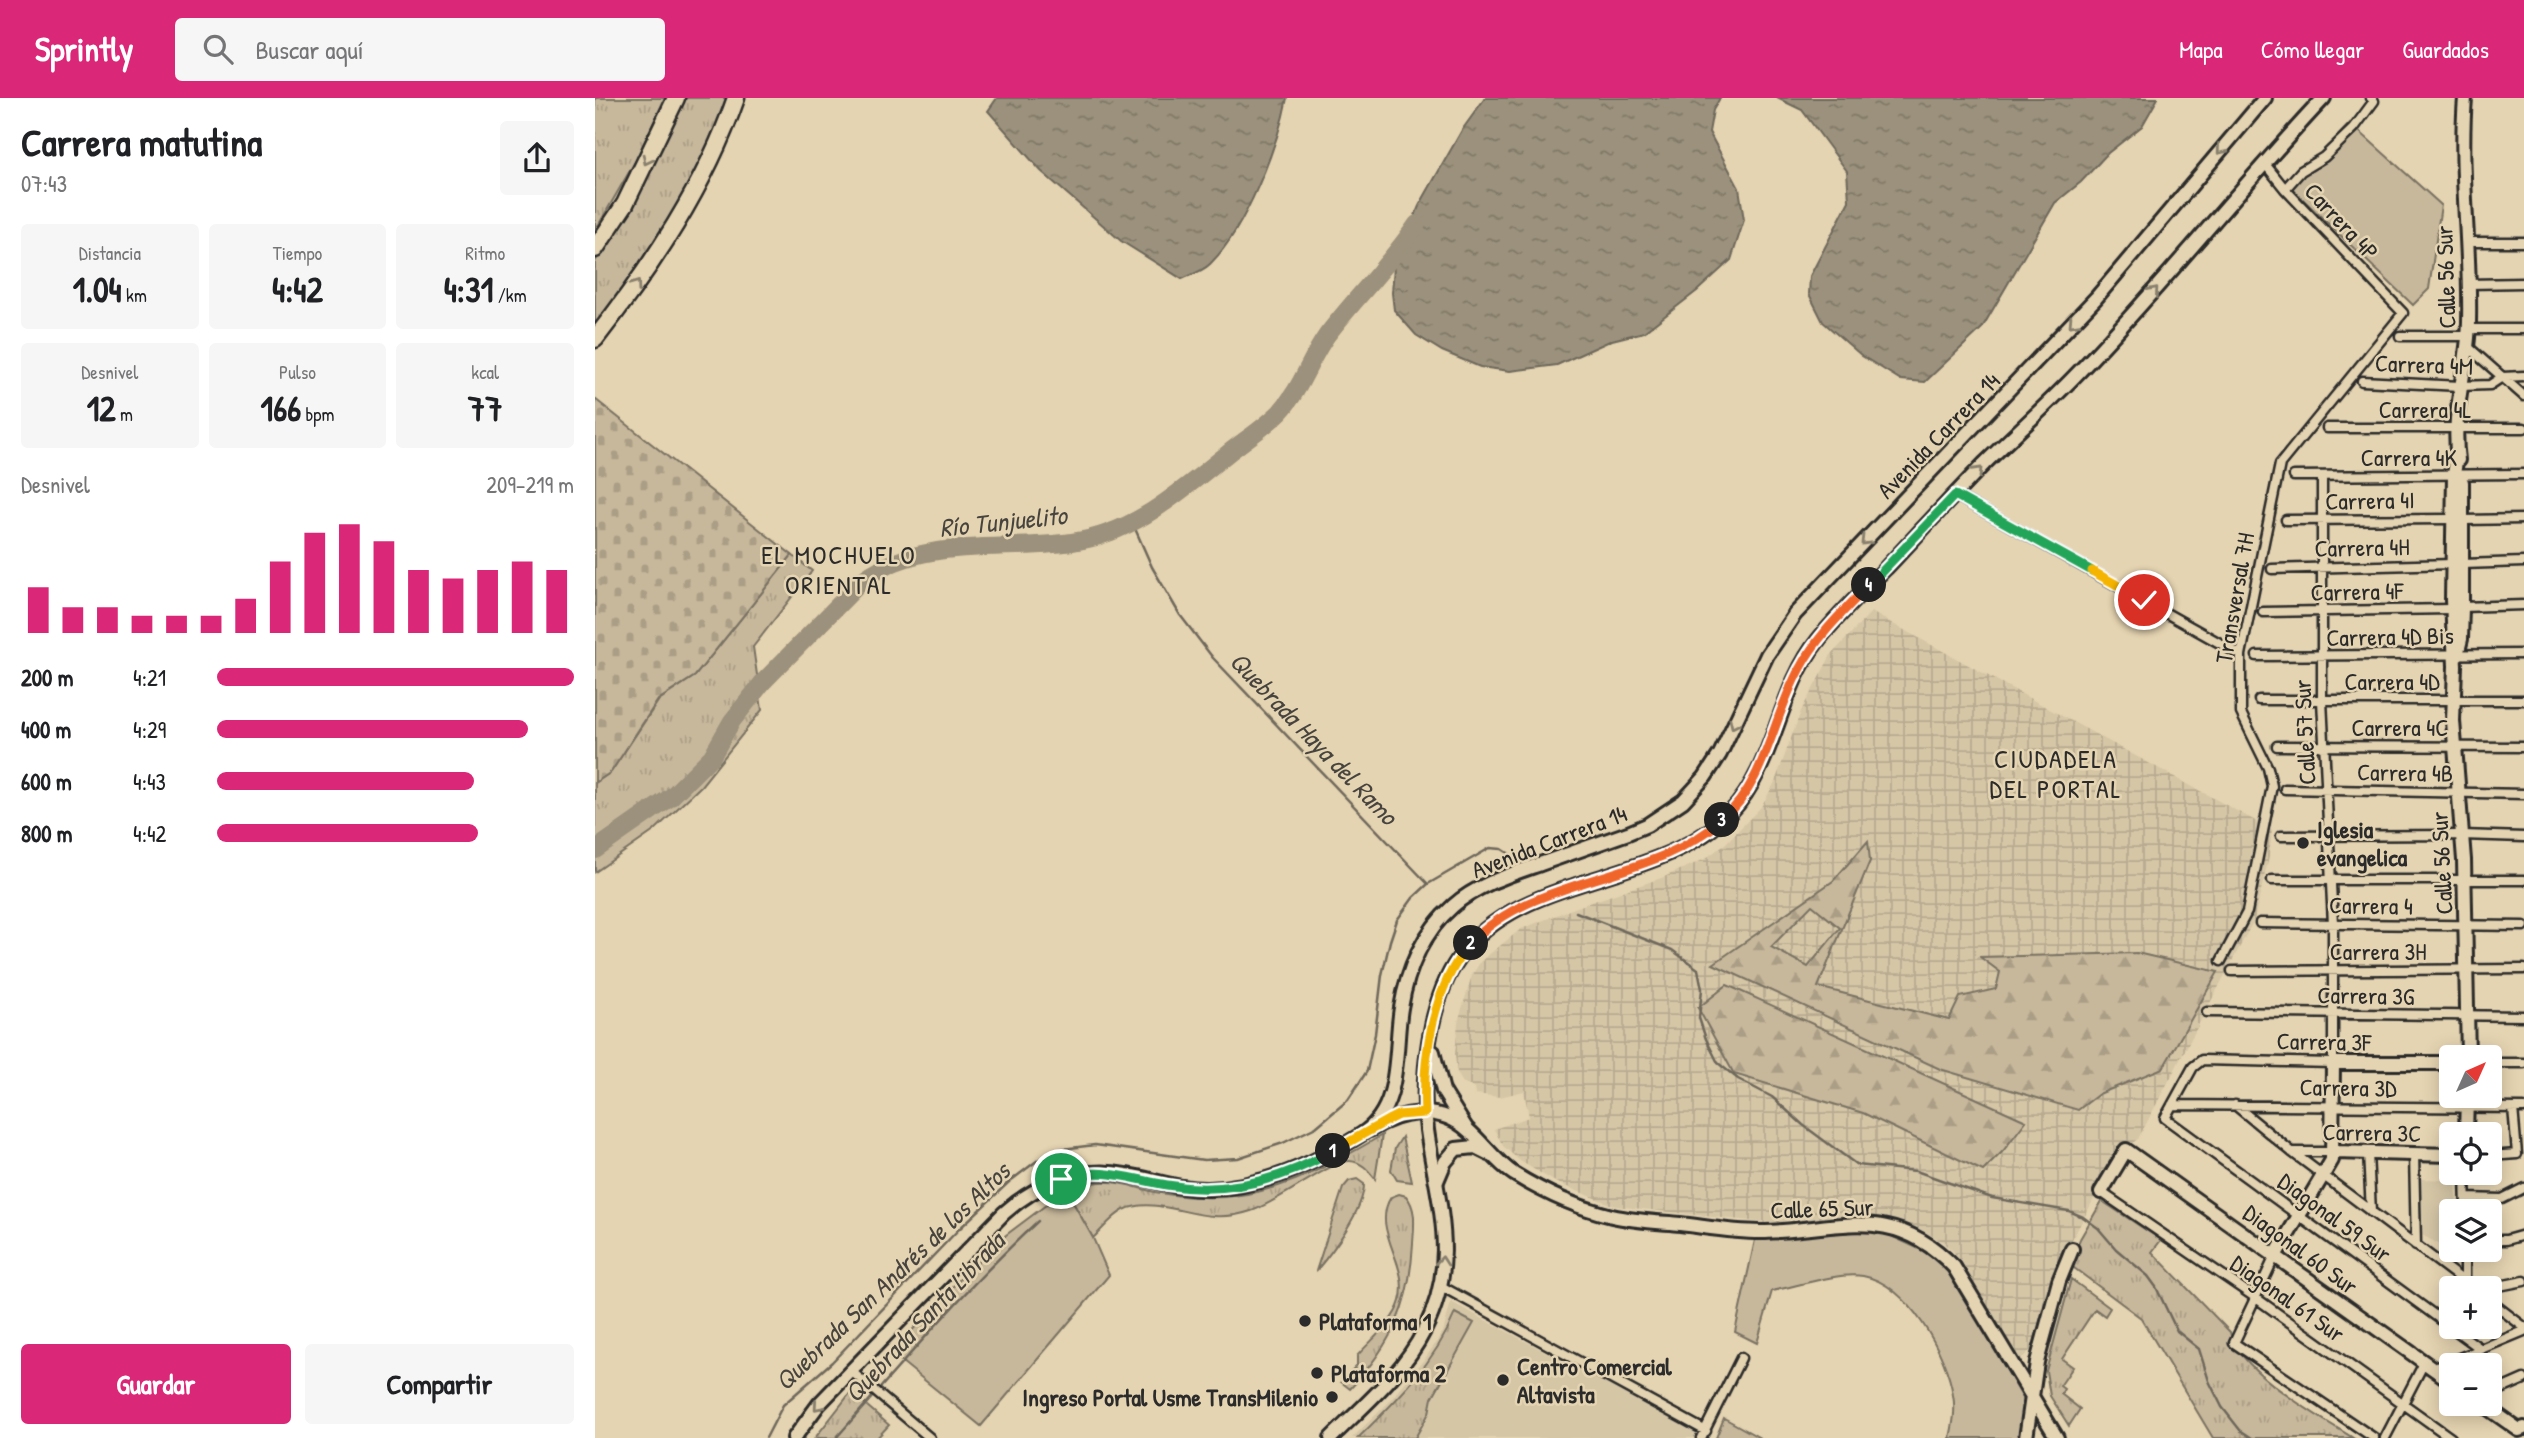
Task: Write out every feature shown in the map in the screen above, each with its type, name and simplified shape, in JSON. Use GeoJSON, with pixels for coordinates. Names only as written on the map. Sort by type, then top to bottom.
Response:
{"type":"FeatureCollection","features":[{"type":"Feature","properties":{"kind":"highway"},"geometry":{"type":"LineString","coordinates":[[595,249],[625,204],[676,98]]}},
{"type":"Feature","properties":{"kind":"highway"},"geometry":{"type":"LineString","coordinates":[[595,339],[660,251],[673,229],[709,164],[736,98]]}},
{"type":"Feature","properties":{"kind":"main road","name":"Avenida Carrera 14"},"geometry":{"type":"LineString","coordinates":[[794,1438],[819,1404],[1004,1213],[1029,1193],[1077,1174],[1091,1172],[1127,1175],[1167,1185],[1206,1189],[1238,1186],[1295,1170],[1367,1131],[1383,1114],[1390,1099],[1401,1007],[1409,971],[1420,948],[1440,918],[1482,887],[1637,829],[1683,801],[1714,764],[1767,655],[1795,614],[2097,298],[2265,98]]}},
{"type":"Feature","properties":{"kind":"main road","name":"Avenida Carrera 14"},"geometry":{"type":"LineString","coordinates":[[1331,1438],[1385,1384],[1408,1355],[1426,1328],[1439,1285],[1444,1230],[1425,1113],[1424,1089],[1437,1006],[1451,970],[1463,952],[1487,927],[1526,905],[1676,851],[1703,835],[1732,811],[1754,780],[1791,686],[1813,646],[1955,495],[2117,332],[2324,98]]}},
{"type":"Feature","properties":{"kind":"main road","name":"Calle 56 Sur"},"geometry":{"type":"LineString","coordinates":[[2465,98],[2462,139],[2468,337],[2457,428],[2458,564],[2454,700],[2466,925],[2468,1045]]}},
{"type":"Feature","properties":{"kind":"main road"},"geometry":{"type":"LineString","coordinates":[[1431,1038],[1443,1091],[1466,1128]]}},
{"type":"Feature","properties":{"kind":"main road","name":"Carrera 3F"},"geometry":{"type":"LineString","coordinates":[[2333,1063],[2439,1063]]}},
{"type":"Feature","properties":{"kind":"main road","name":"Calle 57 Sur"},"geometry":{"type":"LineString","coordinates":[[2333,1063],[2334,1152]]}},
{"type":"Feature","properties":{"kind":"main road","name":"Calle 65 Sur"},"geometry":{"type":"LineString","coordinates":[[1367,1131],[1398,1115],[1425,1113],[1443,1117],[1466,1128],[1495,1157],[1524,1180],[1580,1206],[1623,1218],[1755,1231],[1871,1223],[1904,1232],[1933,1248],[1954,1267],[2057,1438]]}},
{"type":"Feature","properties":{"kind":"main road","name":"Calle 65 Sur"},"geometry":{"type":"LineString","coordinates":[[1437,1181],[1445,1162],[1456,1149],[1475,1147],[1495,1157]]}},
{"type":"Feature","properties":{"kind":"main road","name":"Diagonal 60 Sur"},"geometry":{"type":"LineString","coordinates":[[2101,1192],[2126,1150],[2439,1373]]}},
{"type":"Feature","properties":{"kind":"main road"},"geometry":{"type":"LineString","coordinates":[[2275,1256],[2323,1176],[2334,1152]]}},
{"type":"Feature","properties":{"kind":"main road","name":"Carrera 3C"},"geometry":{"type":"LineString","coordinates":[[2334,1152],[2439,1154]]}},
{"type":"Feature","properties":{"kind":"main road"},"geometry":{"type":"LineString","coordinates":[[2025,1438],[2037,1362],[2059,1281],[2072,1249]]}},
{"type":"Feature","properties":{"kind":"main road"},"geometry":{"type":"LineString","coordinates":[[2500,1416],[2522,1430]]}},
{"type":"Feature","properties":{"kind":"street","name":"Carrera 4P"},"geometry":{"type":"LineString","coordinates":[[2371,98],[2374,102],[2354,128],[2323,157],[2301,171],[2285,189],[2403,313]]}},
{"type":"Feature","properties":{"kind":"street"},"geometry":{"type":"LineString","coordinates":[[2265,164],[2285,189]]}},
{"type":"Feature","properties":{"kind":"street"},"geometry":{"type":"LineString","coordinates":[[2466,242],[2524,242]]}},
{"type":"Feature","properties":{"kind":"street"},"geometry":{"type":"LineString","coordinates":[[2468,284],[2524,283]]}},
{"type":"Feature","properties":{"kind":"street","name":"Transversal 7H"},"geometry":{"type":"LineString","coordinates":[[2221,961],[2247,912],[2272,786],[2268,768],[2241,713],[2241,655],[2280,464],[2403,313]]}},
{"type":"Feature","properties":{"kind":"street"},"geometry":{"type":"LineString","coordinates":[[2400,336],[2468,337],[2524,329]]}},
{"type":"Feature","properties":{"kind":"street"},"geometry":{"type":"LineString","coordinates":[[2468,337],[2503,377],[2524,396]]}},
{"type":"Feature","properties":{"kind":"street","name":"Carrera 4M"},"geometry":{"type":"LineString","coordinates":[[2362,381],[2460,386],[2490,385],[2503,377],[2524,376]]}},
{"type":"Feature","properties":{"kind":"street","name":"Carrera 4L"},"geometry":{"type":"LineString","coordinates":[[2327,428],[2524,428]]}},
{"type":"Feature","properties":{"kind":"street","name":"Carrera 4K"},"geometry":{"type":"LineString","coordinates":[[2294,476],[2524,474]]}},
{"type":"Feature","properties":{"kind":"street","name":"Calle 57 Sur"},"geometry":{"type":"LineString","coordinates":[[2322,477],[2322,700],[2333,924],[2333,1063]]}},
{"type":"Feature","properties":{"kind":"street"},"geometry":{"type":"LineString","coordinates":[[1955,495],[2241,655]]}},
{"type":"Feature","properties":{"kind":"street","name":"Carrera 4I"},"geometry":{"type":"LineString","coordinates":[[2286,520],[2524,519]]}},
{"type":"Feature","properties":{"kind":"street","name":"Carrera 4H"},"geometry":{"type":"LineString","coordinates":[[2271,569],[2524,562]]}},
{"type":"Feature","properties":{"kind":"street","name":"Carrera 4F"},"geometry":{"type":"LineString","coordinates":[[2263,612],[2524,605]]}},
{"type":"Feature","properties":{"kind":"street","name":"Carrera 4D Bis"},"geometry":{"type":"LineString","coordinates":[[2257,656],[2455,658],[2524,654]]}},
{"type":"Feature","properties":{"kind":"street","name":"Carrera 4D"},"geometry":{"type":"LineString","coordinates":[[2259,700],[2524,700]]}},
{"type":"Feature","properties":{"kind":"street","name":"Carrera 4C"},"geometry":{"type":"LineString","coordinates":[[2277,746],[2524,747]]}},
{"type":"Feature","properties":{"kind":"street","name":"Carrera 4B"},"geometry":{"type":"LineString","coordinates":[[2285,789],[2524,794]]}},
{"type":"Feature","properties":{"kind":"street"},"geometry":{"type":"LineString","coordinates":[[2281,835],[2524,837]]}},
{"type":"Feature","properties":{"kind":"street"},"geometry":{"type":"LineString","coordinates":[[2272,880],[2524,880]]}},
{"type":"Feature","properties":{"kind":"street","name":"Carrera 4"},"geometry":{"type":"LineString","coordinates":[[2260,923],[2524,926]]}},
{"type":"Feature","properties":{"kind":"street","name":"Carrera 3H"},"geometry":{"type":"LineString","coordinates":[[2232,971],[2524,970]]}},
{"type":"Feature","properties":{"kind":"street","name":"Carrera 3G"},"geometry":{"type":"LineString","coordinates":[[2207,1012],[2524,1016]]}},
{"type":"Feature","properties":{"kind":"street","name":"Carrera 3F"},"geometry":{"type":"LineString","coordinates":[[2172,1105],[2196,1063],[2202,1060],[2333,1063]]}},
{"type":"Feature","properties":{"kind":"street"},"geometry":{"type":"LineString","coordinates":[[2503,1063],[2524,1063]]}},
{"type":"Feature","properties":{"kind":"street","name":"Carrera 3D"},"geometry":{"type":"LineString","coordinates":[[2172,1105],[2333,1106],[2439,1103]]}},
{"type":"Feature","properties":{"kind":"street","name":"Diagonal 59 Sur"},"geometry":{"type":"LineString","coordinates":[[2172,1105],[2165,1118],[2481,1349]]}},
{"type":"Feature","properties":{"kind":"street"},"geometry":{"type":"LineString","coordinates":[[2235,1105],[2323,1176],[2457,1276]]}},
{"type":"Feature","properties":{"kind":"street","name":"Carrera 3D"},"geometry":{"type":"LineString","coordinates":[[2503,1107],[2524,1108]]}},
{"type":"Feature","properties":{"kind":"street"},"geometry":{"type":"LineString","coordinates":[[2502,1155],[2517,1154],[2513,1108]]}},
{"type":"Feature","properties":{"kind":"street","name":"Carrera 3C"},"geometry":{"type":"LineString","coordinates":[[2292,1152],[2334,1152]]}},
{"type":"Feature","properties":{"kind":"street"},"geometry":{"type":"LineString","coordinates":[[2368,1153],[2371,1212]]}},
{"type":"Feature","properties":{"kind":"street"},"geometry":{"type":"LineString","coordinates":[[2414,1153],[2416,1246]]}},
{"type":"Feature","properties":{"kind":"street"},"geometry":{"type":"LineString","coordinates":[[2466,1185],[2466,1198],[2502,1199],[2524,1188]]}},
{"type":"Feature","properties":{"kind":"street","name":"Diagonal 61 Sur"},"geometry":{"type":"LineString","coordinates":[[2101,1192],[2256,1298],[2451,1438]]}},
{"type":"Feature","properties":{"kind":"street"},"geometry":{"type":"LineString","coordinates":[[2502,1240],[2524,1234]]}},
{"type":"Feature","properties":{"kind":"street"},"geometry":{"type":"LineString","coordinates":[[2275,1256],[2234,1343],[2374,1438]]}},
{"type":"Feature","properties":{"kind":"street"},"geometry":{"type":"LineString","coordinates":[[2502,1285],[2524,1281]]}},
{"type":"Feature","properties":{"kind":"street"},"geometry":{"type":"LineString","coordinates":[[1439,1285],[1704,1434],[1741,1358]]}},
{"type":"Feature","properties":{"kind":"street"},"geometry":{"type":"LineString","coordinates":[[2385,1438],[2403,1403],[2429,1366],[2481,1349],[2524,1329],[2502,1311]]}},
{"type":"Feature","properties":{"kind":"street"},"geometry":{"type":"LineString","coordinates":[[851,1371],[930,1438]]}},
{"type":"Feature","properties":{"kind":"street"},"geometry":{"type":"LineString","coordinates":[[2502,1389],[2524,1379]]}},
{"type":"Feature","properties":{"kind":"shaded area"},"geometry":{"type":"Polygon","coordinates":[[[1871,612],[2272,830],[2269,857],[2254,920],[2138,1139],[2119,1152],[2050,1281],[2039,1331],[2031,1350],[2019,1361],[1962,1262],[1941,1241],[1922,1230],[1873,1216],[1853,1215],[1776,1224],[1615,1206],[1557,1183],[1520,1161],[1503,1146],[1494,1129],[1529,1117],[1524,1091],[1500,1097],[1475,1094],[1474,1088],[1463,1083],[1457,1073],[1455,1055],[1458,1022],[1472,975],[1481,961],[1521,929],[1664,877],[1705,859],[1726,843],[1761,807],[1775,782],[1801,711],[1831,655],[1871,612]]]}},
{"type":"Feature","properties":{"kind":"shaded area"},"geometry":{"type":"Polygon","coordinates":[[[2419,1179],[2439,1180],[2439,1185],[2456,1185],[2457,1199],[2439,1199],[2439,1244],[2422,1235],[2419,1179]]]}},
{"type":"Feature","properties":{"kind":"shaded area","name":"Centro Comercial Altavista"},"geometry":{"type":"Polygon","coordinates":[[[1451,1302],[1698,1432],[1695,1438],[1352,1438],[1388,1403],[1427,1356],[1443,1332],[1451,1302]]]}},
{"type":"Feature","properties":{"kind":"green space"},"geometry":{"type":"Polygon","coordinates":[[[595,98],[665,98],[636,160],[595,231],[595,98]]]}},
{"type":"Feature","properties":{"kind":"green space"},"geometry":{"type":"Polygon","coordinates":[[[685,98],[729,98],[708,150],[667,228],[595,329],[595,262],[632,201],[685,98]]]}},
{"type":"Feature","properties":{"kind":"green space"},"geometry":{"type":"Polygon","coordinates":[[[2350,123],[2441,205],[2429,289],[2413,305],[2286,183],[2299,168],[2321,154],[2350,123]]]}},
{"type":"Feature","properties":{"kind":"green space"},"geometry":{"type":"Polygon","coordinates":[[[595,399],[792,555],[695,676],[658,700],[611,772],[595,783],[595,399]]]}},
{"type":"Feature","properties":{"kind":"green space"},"geometry":{"type":"Polygon","coordinates":[[[792,555],[812,571],[753,647],[762,710],[701,786],[654,831],[595,872],[595,783],[611,772],[659,700],[695,676],[792,555]]]}},
{"type":"Feature","properties":{"kind":"green space"},"geometry":{"type":"Polygon","coordinates":[[[1868,841],[1870,861],[1818,987],[1949,1020],[1960,997],[1996,989],[2000,972],[1980,957],[2137,953],[2218,972],[2163,1068],[2099,1094],[2078,1110],[1940,1069],[1713,964],[1833,881],[1868,841]],[[1812,905],[1771,947],[1808,967],[1840,928],[1812,905]]]}},
{"type":"Feature","properties":{"kind":"green space"},"geometry":{"type":"Polygon","coordinates":[[[1727,985],[2026,1121],[2003,1151],[1983,1171],[1863,1113],[1734,1074],[1698,1008],[1727,985]]]}},
{"type":"Feature","properties":{"kind":"green space"},"geometry":{"type":"Polygon","coordinates":[[[1382,1135],[1375,1179],[1358,1163],[1342,1162],[1261,1207],[1237,1215],[1214,1216],[1157,1206],[1134,1206],[1116,1215],[1093,1238],[1066,1190],[1103,1182],[1185,1196],[1227,1197],[1250,1194],[1319,1170],[1382,1135]]]}},
{"type":"Feature","properties":{"kind":"green space"},"geometry":{"type":"Polygon","coordinates":[[[1402,1137],[1412,1182],[1397,1180],[1391,1170],[1395,1148],[1402,1137]]]}},
{"type":"Feature","properties":{"kind":"green space"},"geometry":{"type":"Polygon","coordinates":[[[1357,1179],[1364,1184],[1359,1206],[1338,1242],[1316,1271],[1343,1188],[1349,1181],[1357,1179]]]}},
{"type":"Feature","properties":{"kind":"green space"},"geometry":{"type":"Polygon","coordinates":[[[1066,1190],[1093,1238],[1109,1275],[981,1426],[891,1353],[960,1279],[1006,1235],[1066,1190]]]}},
{"type":"Feature","properties":{"kind":"green space"},"geometry":{"type":"Polygon","coordinates":[[[1399,1194],[1406,1196],[1412,1206],[1414,1218],[1408,1286],[1388,1339],[1350,1389],[1341,1382],[1357,1365],[1357,1356],[1393,1316],[1400,1301],[1400,1274],[1385,1222],[1391,1197],[1399,1194]]]}},
{"type":"Feature","properties":{"kind":"green space"},"geometry":{"type":"Polygon","coordinates":[[[2102,1201],[2161,1240],[2152,1252],[2230,1332],[2236,1347],[2248,1362],[2282,1392],[2353,1438],[2213,1438],[2141,1318],[2070,1265],[2080,1239],[2102,1201]]]}},
{"type":"Feature","properties":{"kind":"green space"},"geometry":{"type":"Polygon","coordinates":[[[1866,1231],[1889,1235],[1928,1253],[1958,1285],[2025,1402],[2021,1438],[1950,1438],[1954,1401],[1943,1360],[1909,1306],[1879,1281],[1863,1276],[1841,1276],[1772,1291],[1757,1343],[1735,1332],[1755,1240],[1866,1231]]]}},
{"type":"Feature","properties":{"kind":"green space"},"geometry":{"type":"Polygon","coordinates":[[[2071,1279],[2110,1308],[2105,1316],[2095,1309],[2062,1359],[2073,1367],[2060,1386],[2064,1389],[2061,1394],[2080,1409],[2069,1426],[2050,1396],[2046,1371],[2071,1279]]]}},
{"type":"Feature","properties":{"kind":"green space"},"geometry":{"type":"Polygon","coordinates":[[[1455,1313],[1474,1323],[1432,1398],[1429,1413],[1415,1438],[1358,1438],[1426,1365],[1455,1313]]]}},
{"type":"Feature","properties":{"kind":"green space"},"geometry":{"type":"Polygon","coordinates":[[[851,1392],[889,1425],[877,1438],[815,1438],[851,1392]]]}},
{"type":"Feature","properties":{"kind":"green space"},"geometry":{"type":"Polygon","coordinates":[[[1724,1418],[1760,1438],[1716,1438],[1724,1418]]]}},
{"type":"Feature","properties":{"kind":"water"},"geometry":{"type":"Polygon","coordinates":[[[997,98],[1287,98],[1268,162],[1236,230],[1210,264],[1182,279],[1121,241],[1041,171],[988,111],[997,98]]]}},
{"type":"Feature","properties":{"kind":"water"},"geometry":{"type":"Polygon","coordinates":[[[1485,98],[1720,98],[1713,110],[1709,132],[1739,188],[1744,220],[1731,260],[1697,291],[1644,332],[1612,340],[1557,365],[1510,371],[1480,367],[1442,351],[1416,335],[1394,310],[1394,266],[1419,206],[1462,130],[1485,98]]]}},
{"type":"Feature","properties":{"kind":"water"},"geometry":{"type":"Polygon","coordinates":[[[1777,98],[2158,98],[2142,126],[2108,153],[2081,182],[2055,203],[1982,328],[1925,382],[1901,380],[1862,356],[1823,322],[1809,294],[1810,276],[1849,201],[1847,171],[1802,110],[1777,98]]]}},
{"type":"Feature","properties":{"kind":"waterway","name":"Río Tunjuelito"},"geometry":{"type":"LineString","coordinates":[[595,850],[671,797],[712,756],[732,721],[763,682],[865,578],[888,565],[939,551],[1046,545],[1094,537],[1136,521],[1191,483],[1267,424],[1288,403],[1327,335],[1417,224]]}},
{"type":"Feature","properties":{"kind":"waterway","name":"Quebrada Haya del Ramo"},"geometry":{"type":"LineString","coordinates":[[1133,524],[1152,567],[1180,615],[1213,658],[1428,884],[1490,848],[1502,849],[1516,858]]}},
{"type":"Feature","properties":{"kind":"waterway","name":"Quebrada San Andrés de los Altos"},"geometry":{"type":"LineString","coordinates":[[766,1438],[783,1405],[832,1362],[958,1230],[1009,1182],[1038,1160],[1062,1149],[1095,1145],[1204,1160],[1238,1158],[1283,1143],[1316,1127],[1348,1100],[1367,1071],[1390,941],[1397,920],[1413,898],[1428,884]]}},
{"type":"Feature","properties":{"kind":"waterway","name":"Quebrada Haya del Ramo"},"geometry":{"type":"LineString","coordinates":[[1576,912],[1672,950],[1698,969],[1702,989],[1699,1018],[1718,1063],[1738,1079],[1772,1097],[1803,1125],[1857,1165],[1916,1171],[1992,1198],[2069,1211],[2098,1228],[2116,1249],[2148,1276],[2177,1331],[2199,1349],[2209,1381],[2222,1407],[2240,1430],[2252,1438]]}},
{"type":"Feature","properties":{"kind":"waterway","name":"Quebrada Santa Librada"},"geometry":{"type":"LineString","coordinates":[[836,1438],[959,1300],[1038,1221]]}},
{"type":"Feature","properties":{"kind":"place","name":"Iglesia evangelica"},"geometry":{"type":"Point","coordinates":[2303,843]}},
{"type":"Feature","properties":{"kind":"place","name":"Plataforma 1"},"geometry":{"type":"Point","coordinates":[1305,1321]}},
{"type":"Feature","properties":{"kind":"place","name":"Plataforma 2"},"geometry":{"type":"Point","coordinates":[1317,1373]}},
{"type":"Feature","properties":{"kind":"place","name":"Centro Comercial Altavista"},"geometry":{"type":"Point","coordinates":[1503,1380]}},
{"type":"Feature","properties":{"kind":"place","name":"Ingreso Portal Usme TransMilenio"},"geometry":{"type":"Point","coordinates":[1332,1397]}},
{"type":"Feature","properties":{"kind":"district","name":"EL MOCHUELO ORIENTAL"},"geometry":{"type":"Point","coordinates":[839,569]}},
{"type":"Feature","properties":{"kind":"district","name":"CIUDADELA DEL PORTAL"},"geometry":{"type":"Point","coordinates":[2056,773]}},
{"type":"Feature","properties":{"kind":"route"},"geometry":{"type":"LineString","coordinates":[[1061,1179],[1077,1174],[1108,1172],[1167,1185],[1206,1189],[1248,1184],[1313,1162],[1398,1115],[1425,1113],[1424,1089],[1437,1006],[1451,970],[1463,952],[1487,927],[1526,905],[1676,851],[1692,843],[1726,816],[1754,780],[1791,686],[1808,653],[1829,627],[1955,495],[2144,600]]}}]}
